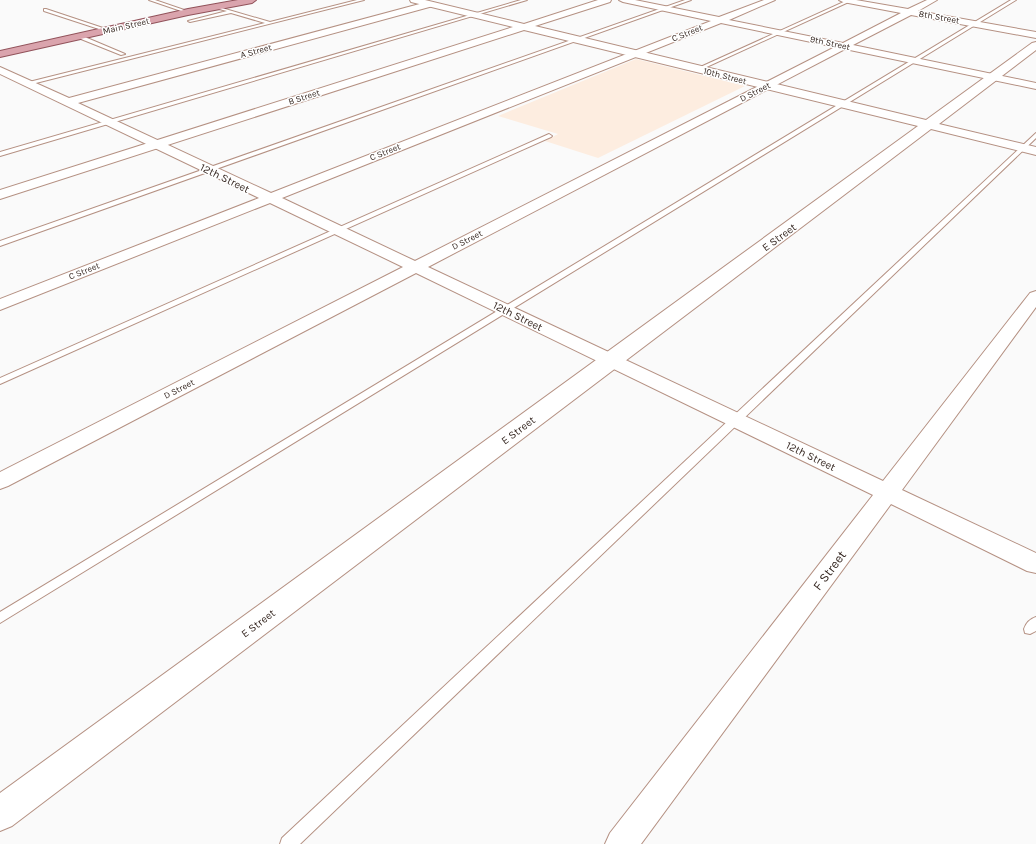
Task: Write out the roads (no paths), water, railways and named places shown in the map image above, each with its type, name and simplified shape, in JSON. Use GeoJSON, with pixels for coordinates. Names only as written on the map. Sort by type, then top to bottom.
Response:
{"type":"FeatureCollection","features":[{"type":"Feature","properties":{"kind":"main road","name":"Main Street"},"geometry":{"type":"LineString","coordinates":[[0,54],[82,38],[107,30],[189,16],[216,6],[252,0]]}},
{"type":"Feature","properties":{"kind":"street","name":"10th Street"},"geometry":{"type":"LineString","coordinates":[[414,0],[1036,151]]}},
{"type":"Feature","properties":{"kind":"street","name":"A Street"},"geometry":{"type":"LineString","coordinates":[[68,102],[444,0]]}},
{"type":"Feature","properties":{"kind":"street","name":"B Street"},"geometry":{"type":"LineString","coordinates":[[0,195],[607,0]]}},
{"type":"Feature","properties":{"kind":"street","name":"9th Street"},"geometry":{"type":"LineString","coordinates":[[623,0],[1036,86]]}},
{"type":"Feature","properties":{"kind":"street","name":"C Street"},"geometry":{"type":"LineString","coordinates":[[0,305],[771,0]]}},
{"type":"Feature","properties":{"kind":"street","name":"8th Street"},"geometry":{"type":"LineString","coordinates":[[848,0],[1036,35]]}},
{"type":"Feature","properties":{"kind":"street","name":"D Street"},"geometry":{"type":"LineString","coordinates":[[0,481],[933,0]]}},
{"type":"Feature","properties":{"kind":"street","name":"E Street"},"geometry":{"type":"LineString","coordinates":[[0,814],[1036,45]]}},
{"type":"Feature","properties":{"kind":"street","name":"12th Street"},"geometry":{"type":"LineString","coordinates":[[0,70],[1036,564]]}},
{"type":"Feature","properties":{"kind":"street","name":"F Street"},"geometry":{"type":"LineString","coordinates":[[621,844],[1036,296]]}},
{"type":"Feature","properties":{"kind":"lane"},"geometry":{"type":"LineString","coordinates":[[151,0],[189,16],[232,11]]}},
{"type":"Feature","properties":{"kind":"lane"},"geometry":{"type":"LineString","coordinates":[[28,84],[362,0]]}},
{"type":"Feature","properties":{"kind":"lane"},"geometry":{"type":"LineString","coordinates":[[0,154],[525,0]]}},
{"type":"Feature","properties":{"kind":"lane"},"geometry":{"type":"LineString","coordinates":[[0,244],[689,0]]}},
{"type":"Feature","properties":{"kind":"lane"},"geometry":{"type":"LineString","coordinates":[[698,69],[848,0]]}},
{"type":"Feature","properties":{"kind":"lane"},"geometry":{"type":"LineString","coordinates":[[0,618],[1014,0]]}},
{"type":"Feature","properties":{"kind":"lane"},"geometry":{"type":"LineString","coordinates":[[216,6],[270,23]]}},
{"type":"Feature","properties":{"kind":"lane"},"geometry":{"type":"LineString","coordinates":[[45,10],[107,30]]}},
{"type":"Feature","properties":{"kind":"lane"},"geometry":{"type":"LineString","coordinates":[[259,20],[273,16]]}},
{"type":"Feature","properties":{"kind":"lane"},"geometry":{"type":"LineString","coordinates":[[82,38],[98,39]]}},
{"type":"Feature","properties":{"kind":"lane"},"geometry":{"type":"LineString","coordinates":[[82,38],[103,44],[123,54]]}},
{"type":"Feature","properties":{"kind":"lane"},"geometry":{"type":"LineString","coordinates":[[288,844],[1036,135]]}},
{"type":"Feature","properties":{"kind":"lane"},"geometry":{"type":"LineString","coordinates":[[0,381],[549,136]]}}]}
